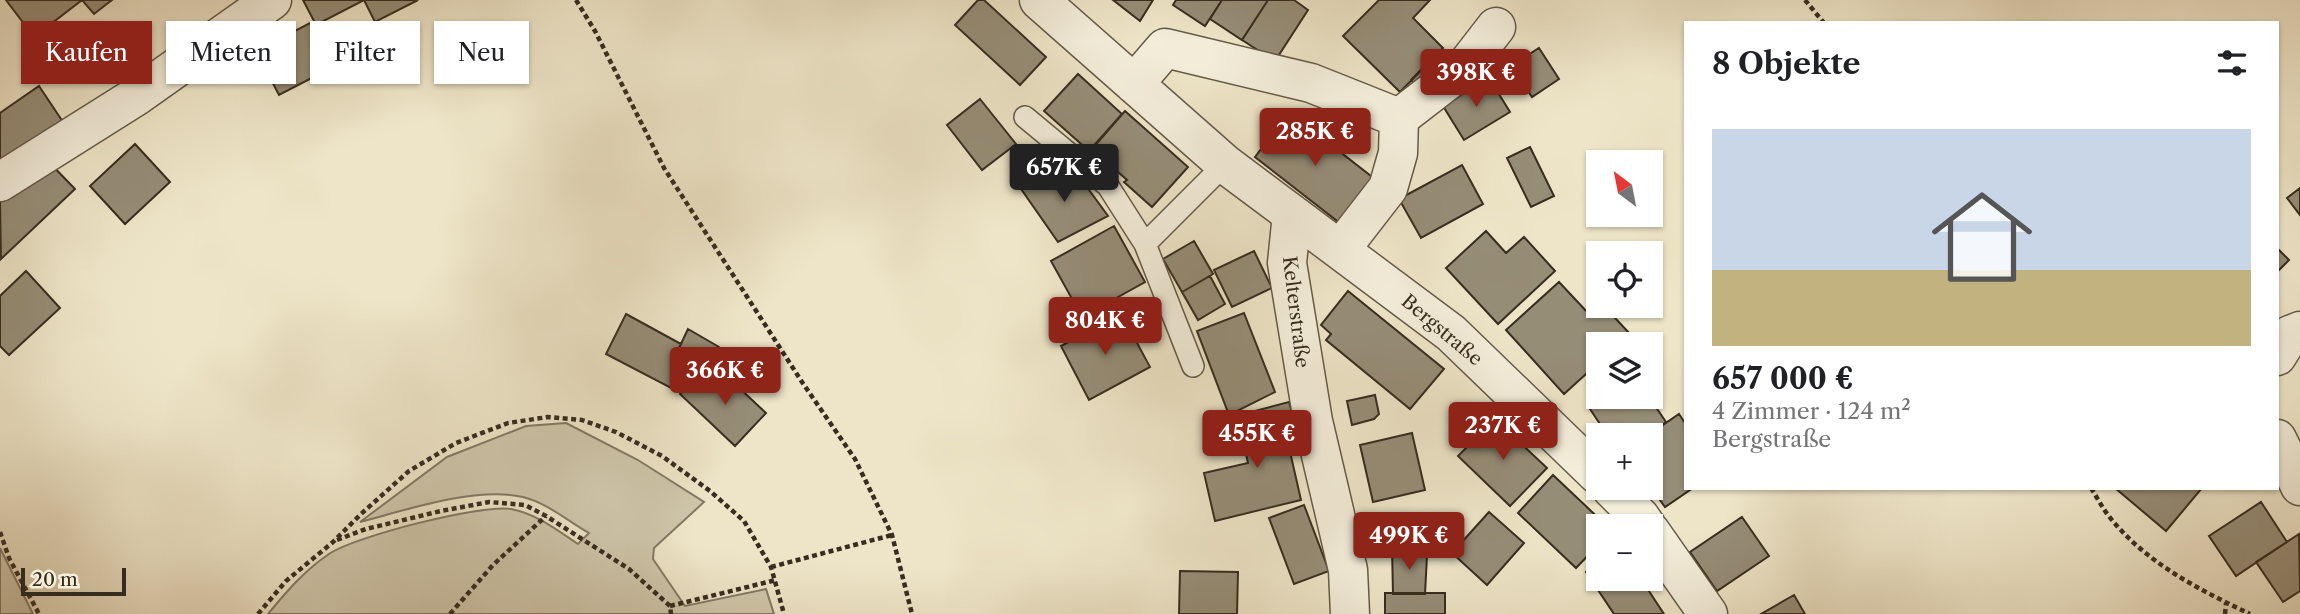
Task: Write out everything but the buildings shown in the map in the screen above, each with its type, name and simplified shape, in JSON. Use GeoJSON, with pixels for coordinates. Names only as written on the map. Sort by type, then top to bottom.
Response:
{"type":"FeatureCollection","features":[{"type":"Feature","properties":{"kind":"street"},"geometry":{"type":"LineString","coordinates":[[0,182],[135,97],[272,0]]}},
{"type":"Feature","properties":{"kind":"street","name":"Bergstraße"},"geometry":{"type":"LineString","coordinates":[[1040,0],[1225,164],[1451,332],[1586,463]]}},
{"type":"Feature","properties":{"kind":"street"},"geometry":{"type":"LineString","coordinates":[[1399,118],[1465,67],[1496,27]]}},
{"type":"Feature","properties":{"kind":"street"},"geometry":{"type":"LineString","coordinates":[[1134,84],[1166,48],[1311,83],[1399,118]]}},
{"type":"Feature","properties":{"kind":"street"},"geometry":{"type":"LineString","coordinates":[[1340,250],[1388,188],[1398,153],[1399,118]]}},
{"type":"Feature","properties":{"kind":"street","name":"Kelterstraße"},"geometry":{"type":"LineString","coordinates":[[1292,214],[1287,263],[1313,421],[1348,570],[1350,614]]}},
{"type":"Feature","properties":{"kind":"street"},"geometry":{"type":"LineString","coordinates":[[2279,353],[2290,335],[2300,331]]}},
{"type":"Feature","properties":{"kind":"street"},"geometry":{"type":"LineString","coordinates":[[2279,443],[2300,486]]}},
{"type":"Feature","properties":{"kind":"street"},"geometry":{"type":"LineString","coordinates":[[1623,500],[1637,514]]}},
{"type":"Feature","properties":{"kind":"street"},"geometry":{"type":"LineString","coordinates":[[1663,550],[1708,614]]}},
{"type":"Feature","properties":{"kind":"lane"},"geometry":{"type":"LineString","coordinates":[[1025,117],[1108,186],[1145,244],[1193,366]]}},
{"type":"Feature","properties":{"kind":"lane"},"geometry":{"type":"LineString","coordinates":[[1145,244],[1225,164]]}},
{"type":"Feature","properties":{"kind":"path"},"geometry":{"type":"LineString","coordinates":[[576,0],[664,168],[855,459],[892,535],[912,614]]}},
{"type":"Feature","properties":{"kind":"path"},"geometry":{"type":"LineString","coordinates":[[1805,0],[1822,21]]}},
{"type":"Feature","properties":{"kind":"path"},"geometry":{"type":"LineString","coordinates":[[258,614],[286,581],[410,471],[456,443],[508,423],[548,416],[582,420],[616,432],[662,456],[710,491],[744,521],[771,567],[784,614]]}},
{"type":"Feature","properties":{"kind":"path"},"geometry":{"type":"LineString","coordinates":[[2092,490],[2112,520],[2152,558],[2193,587],[2250,614]]}},
{"type":"Feature","properties":{"kind":"path"},"geometry":{"type":"LineString","coordinates":[[333,542],[366,529],[489,502],[525,505],[629,569],[670,606],[671,614]]}},
{"type":"Feature","properties":{"kind":"path"},"geometry":{"type":"LineString","coordinates":[[450,614],[493,565],[546,516]]}},
{"type":"Feature","properties":{"kind":"path"},"geometry":{"type":"LineString","coordinates":[[0,532],[9,558],[39,614]]}},
{"type":"Feature","properties":{"kind":"path"},"geometry":{"type":"LineString","coordinates":[[771,567],[892,535]]}},
{"type":"Feature","properties":{"kind":"path"},"geometry":{"type":"LineString","coordinates":[[670,606],[776,580]]}},
{"type":"Feature","properties":{"kind":"path"},"geometry":{"type":"LineString","coordinates":[[2225,614],[2226,603]]}},
{"type":"Feature","properties":{"kind":"shaded area"},"geometry":{"type":"Polygon","coordinates":[[[566,423],[638,460],[704,502],[654,548],[653,559],[685,606],[766,589],[774,614],[268,614],[304,574],[329,554],[365,539],[447,516],[511,509],[538,519],[578,544],[589,533],[540,503],[504,494],[441,501],[360,522],[447,457],[526,426],[566,423]]]}},
{"type":"Feature","properties":{"kind":"shaded area"},"geometry":{"type":"Polygon","coordinates":[[[0,548],[33,614],[0,614],[0,548]]]}}]}
